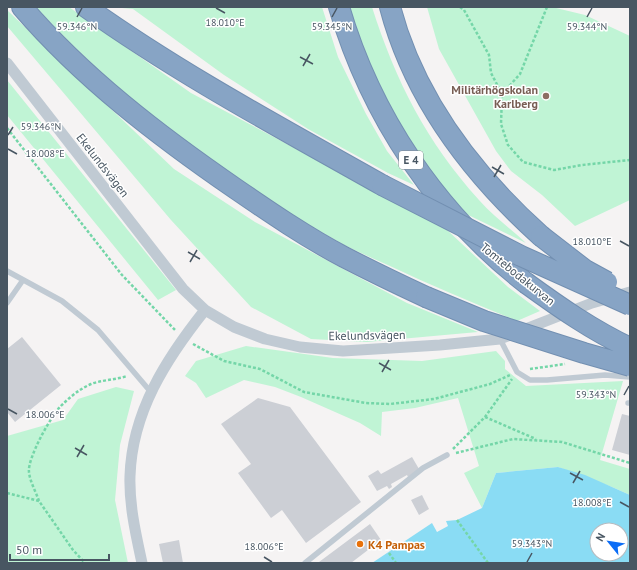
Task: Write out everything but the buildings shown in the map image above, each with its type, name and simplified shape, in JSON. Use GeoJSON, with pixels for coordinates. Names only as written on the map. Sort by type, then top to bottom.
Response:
{"type":"FeatureCollection","features":[{"type":"Feature","properties":{"kind":"highway"},"geometry":{"type":"LineString","coordinates":[[22,7],[38,25],[94,79],[152,129],[287,224],[343,257],[426,297],[484,322],[584,354],[630,366]]}},
{"type":"Feature","properties":{"kind":"highway"},"geometry":{"type":"LineString","coordinates":[[86,7],[133,40],[199,82],[382,185],[521,256],[630,305]]}},
{"type":"Feature","properties":{"kind":"highway","name":"Tomtebodakurvan"},"geometry":{"type":"LineString","coordinates":[[340,7],[358,63],[380,109],[396,139],[437,196],[472,236],[502,265],[570,315],[630,348]]}},
{"type":"Feature","properties":{"kind":"highway"},"geometry":{"type":"LineString","coordinates":[[390,7],[404,50],[438,116],[466,159],[503,200],[541,236],[585,270],[630,294]]}},
{"type":"Feature","properties":{"kind":"street","name":"Ekelundsvägen"},"geometry":{"type":"LineString","coordinates":[[7,63],[183,289],[205,310],[234,327],[265,339],[300,347],[343,351],[440,345],[500,339],[592,303],[630,294]]}},
{"type":"Feature","properties":{"kind":"street"},"geometry":{"type":"LineString","coordinates":[[142,563],[132,514],[130,476],[138,427],[150,391],[183,337],[205,310]]}},
{"type":"Feature","properties":{"kind":"lane"},"geometry":{"type":"LineString","coordinates":[[7,271],[62,302],[98,330],[150,391]]}},
{"type":"Feature","properties":{"kind":"lane"},"geometry":{"type":"LineString","coordinates":[[7,303],[23,280]]}},
{"type":"Feature","properties":{"kind":"lane"},"geometry":{"type":"LineString","coordinates":[[500,339],[516,372],[530,380],[605,375],[630,377]]}},
{"type":"Feature","properties":{"kind":"lane"},"geometry":{"type":"LineString","coordinates":[[305,563],[423,468],[447,455]]}},
{"type":"Feature","properties":{"kind":"path"},"geometry":{"type":"LineString","coordinates":[[460,7],[464,10],[489,55],[490,73],[502,94],[501,124],[508,145],[523,162],[554,170],[582,165],[630,160]]}},
{"type":"Feature","properties":{"kind":"path"},"geometry":{"type":"LineString","coordinates":[[502,94],[520,74],[547,7]]}},
{"type":"Feature","properties":{"kind":"path"},"geometry":{"type":"LineString","coordinates":[[7,128],[122,275],[160,316],[183,337],[224,362],[260,369],[304,392],[366,403],[390,404],[434,399],[490,384],[516,372],[566,364]]}},
{"type":"Feature","properties":{"kind":"path"},"geometry":{"type":"LineString","coordinates":[[447,455],[485,417],[516,372]]}},
{"type":"Feature","properties":{"kind":"path"},"geometry":{"type":"LineString","coordinates":[[85,563],[73,550],[39,501],[29,471],[33,455],[51,419],[62,405],[77,392],[92,384],[115,380],[134,374]]}},
{"type":"Feature","properties":{"kind":"path"},"geometry":{"type":"LineString","coordinates":[[485,417],[538,440]]}},
{"type":"Feature","properties":{"kind":"path"},"geometry":{"type":"LineString","coordinates":[[447,455],[512,439],[538,440],[562,442],[630,463]]}},
{"type":"Feature","properties":{"kind":"path"},"geometry":{"type":"LineString","coordinates":[[7,493],[39,501]]}},
{"type":"Feature","properties":{"kind":"path"},"geometry":{"type":"LineString","coordinates":[[456,520],[488,563]]}},
{"type":"Feature","properties":{"kind":"path"},"geometry":{"type":"LineString","coordinates":[[389,553],[396,563]]}},
{"type":"Feature","properties":{"kind":"green space"},"geometry":{"type":"Polygon","coordinates":[[[36,7],[69,7],[191,93],[445,228],[508,287],[540,311],[517,321],[346,246],[304,222],[222,168],[181,139],[142,108],[69,42],[36,7]]]}},
{"type":"Feature","properties":{"kind":"green space"},"geometry":{"type":"Polygon","coordinates":[[[111,7],[322,7],[338,57],[366,114],[387,151],[414,185],[388,173],[308,129],[224,75],[133,9],[111,7]]]}},
{"type":"Feature","properties":{"kind":"green space"},"geometry":{"type":"Polygon","coordinates":[[[349,7],[372,7],[391,60],[402,85],[428,133],[443,156],[484,206],[526,243],[460,211],[411,147],[368,62],[349,7]]]}},
{"type":"Feature","properties":{"kind":"green space","name":"Militärhögskolan Karlberg"},"geometry":{"type":"Polygon","coordinates":[[[427,7],[552,7],[585,15],[630,36],[630,200],[575,226],[542,195],[511,171],[496,151],[439,49],[427,7]]]}},
{"type":"Feature","properties":{"kind":"green space"},"geometry":{"type":"Polygon","coordinates":[[[7,10],[174,169],[255,222],[407,303],[478,332],[367,342],[311,339],[251,307],[171,220],[7,26],[7,10]]]}},
{"type":"Feature","properties":{"kind":"green space"},"geometry":{"type":"Polygon","coordinates":[[[7,80],[176,290],[158,300],[7,115],[7,80]]]}},
{"type":"Feature","properties":{"kind":"green space"},"geometry":{"type":"Polygon","coordinates":[[[246,346],[333,358],[422,361],[496,351],[505,361],[505,369],[526,386],[623,381],[600,460],[630,469],[630,495],[558,467],[496,473],[482,508],[464,473],[479,466],[458,398],[415,408],[382,412],[381,436],[360,423],[275,387],[244,380],[206,398],[196,383],[185,376],[196,361],[246,346]]]}},
{"type":"Feature","properties":{"kind":"green space"},"geometry":{"type":"Polygon","coordinates":[[[116,387],[134,391],[120,445],[115,500],[128,563],[7,563],[7,436],[63,420],[78,399],[116,387]]]}},
{"type":"Feature","properties":{"kind":"water"},"geometry":{"type":"Polygon","coordinates":[[[558,467],[585,475],[630,495],[630,563],[372,563],[432,523],[437,532],[448,526],[446,521],[457,520],[482,508],[496,473],[558,467]]]}},
{"type":"Feature","properties":{"kind":"place","name":"Militärhögskolan Karlberg"},"geometry":{"type":"Point","coordinates":[546,96]}},
{"type":"Feature","properties":{"kind":"place","name":"K4 Pampas"},"geometry":{"type":"Point","coordinates":[360,544]}}]}
